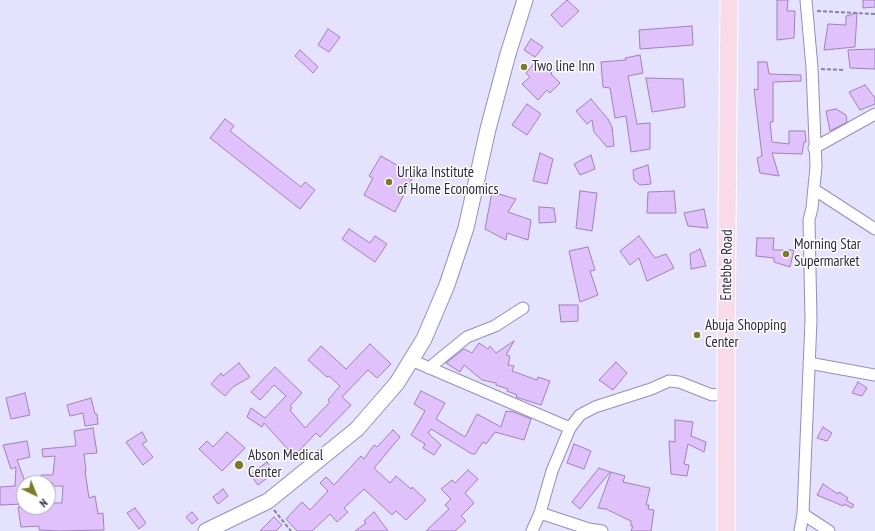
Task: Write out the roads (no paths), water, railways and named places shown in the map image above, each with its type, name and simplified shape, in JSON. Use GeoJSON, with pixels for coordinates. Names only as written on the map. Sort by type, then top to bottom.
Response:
{"type":"FeatureCollection","features":[{"type":"Feature","properties":{"kind":"main road","name":"Entebbe Road"},"geometry":{"type":"LineString","coordinates":[[726,531],[729,0]]}},
{"type":"Feature","properties":{"kind":"street"},"geometry":{"type":"LineString","coordinates":[[206,531],[268,501],[357,429],[397,383],[424,339],[446,285],[466,228],[488,129],[508,54],[525,0]]}},
{"type":"Feature","properties":{"kind":"street"},"geometry":{"type":"LineString","coordinates":[[800,531],[803,514],[812,293],[809,220],[815,190],[816,166],[814,148],[812,68],[807,6]]}},
{"type":"Feature","properties":{"kind":"street"},"geometry":{"type":"LineString","coordinates":[[814,148],[875,114]]}},
{"type":"Feature","properties":{"kind":"street"},"geometry":{"type":"LineString","coordinates":[[815,190],[875,229]]}},
{"type":"Feature","properties":{"kind":"street"},"geometry":{"type":"LineString","coordinates":[[429,368],[466,337],[495,326],[522,308]]}},
{"type":"Feature","properties":{"kind":"street"},"geometry":{"type":"LineString","coordinates":[[411,360],[570,428]]}},
{"type":"Feature","properties":{"kind":"street"},"geometry":{"type":"LineString","coordinates":[[809,363],[875,375]]}},
{"type":"Feature","properties":{"kind":"street"},"geometry":{"type":"LineString","coordinates":[[532,531],[540,513],[552,471],[570,428],[580,415],[588,410],[651,389],[669,381],[679,382],[712,395],[726,393]]}},
{"type":"Feature","properties":{"kind":"street"},"geometry":{"type":"LineString","coordinates":[[540,513],[589,529],[602,531]]}},
{"type":"Feature","properties":{"kind":"street"},"geometry":{"type":"LineString","coordinates":[[803,514],[829,531]]}},
{"type":"Feature","properties":{"kind":"place","name":"Two line Inn"},"geometry":{"type":"Point","coordinates":[524,67]}},
{"type":"Feature","properties":{"kind":"place","name":"Urlika Institute of Home Economics"},"geometry":{"type":"Point","coordinates":[389,182]}},
{"type":"Feature","properties":{"kind":"place","name":"Morning Star Supermarket"},"geometry":{"type":"Point","coordinates":[786,254]}},
{"type":"Feature","properties":{"kind":"place","name":"Abuja Shopping Center"},"geometry":{"type":"Point","coordinates":[697,335]}},
{"type":"Feature","properties":{"kind":"place","name":"Abson Medical Center"},"geometry":{"type":"Point","coordinates":[239,465]}}]}
